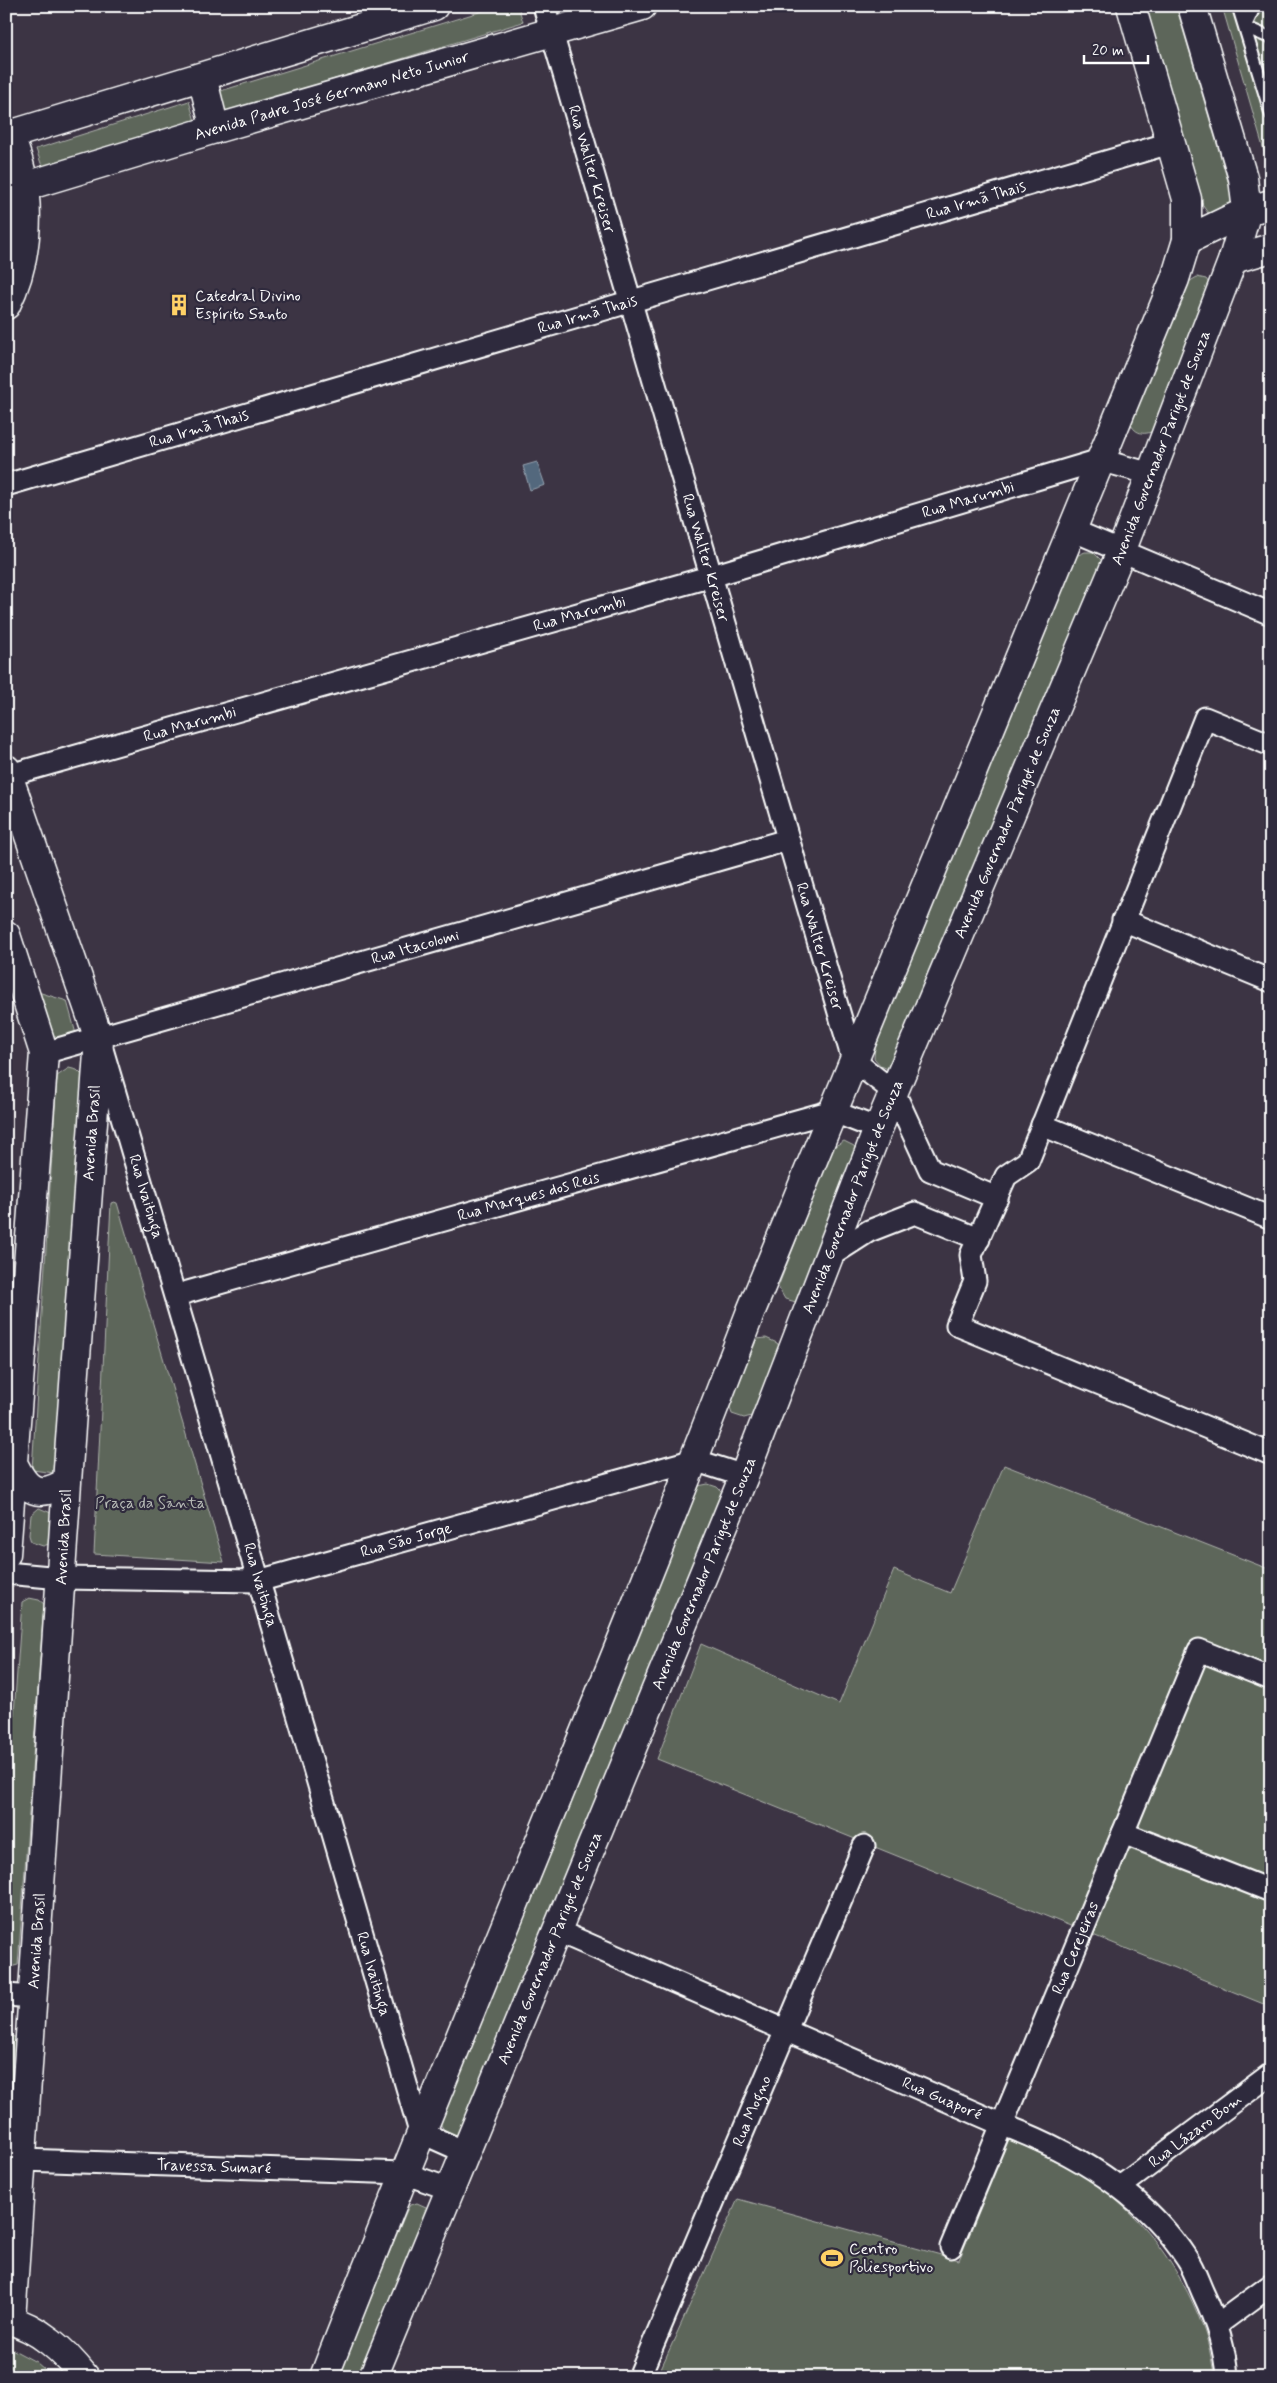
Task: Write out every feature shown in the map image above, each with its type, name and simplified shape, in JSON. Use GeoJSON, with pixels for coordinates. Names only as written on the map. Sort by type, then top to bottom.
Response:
{"type":"FeatureCollection","features":[{"type":"Feature","properties":{"kind":"street"},"geometry":{"type":"LineString","coordinates":[[6,305],[19,270],[24,243],[26,215],[23,187],[7,133],[202,77],[434,6]]}},
{"type":"Feature","properties":{"kind":"street","name":"Rua Walter Kreiser"},"geometry":{"type":"LineString","coordinates":[[544,6],[853,1060]]}},
{"type":"Feature","properties":{"kind":"street","name":"Avenida Padre José Germano Neto Junior"},"geometry":{"type":"LineString","coordinates":[[23,187],[215,129],[642,6]]}},
{"type":"Feature","properties":{"kind":"street"},"geometry":{"type":"LineString","coordinates":[[324,2377],[420,2132],[694,1460],[751,1311],[832,1111],[1175,279],[1187,240],[1187,199],[1131,6]]}},
{"type":"Feature","properties":{"kind":"street","name":"Avenida Governador Parigot de Souza"},"geometry":{"type":"LineString","coordinates":[[373,2377],[555,1930],[744,1476],[878,1129],[1121,552],[1233,260],[1259,208],[1243,178],[1192,6]]}},
{"type":"Feature","properties":{"kind":"street"},"geometry":{"type":"LineString","coordinates":[[202,77],[215,129]]}},
{"type":"Feature","properties":{"kind":"street","name":"Rua Irmã Thais"},"geometry":{"type":"LineString","coordinates":[[6,485],[1170,143]]}},
{"type":"Feature","properties":{"kind":"street"},"geometry":{"type":"LineString","coordinates":[[1187,240],[1259,208]]}},
{"type":"Feature","properties":{"kind":"street"},"geometry":{"type":"LineString","coordinates":[[1233,260],[1271,248]]}},
{"type":"Feature","properties":{"kind":"street"},"geometry":{"type":"LineString","coordinates":[[1100,460],[1151,474]]}},
{"type":"Feature","properties":{"kind":"street","name":"Rua Marumbi"},"geometry":{"type":"LineString","coordinates":[[7,774],[712,576],[1100,460]]}},
{"type":"Feature","properties":{"kind":"street"},"geometry":{"type":"LineString","coordinates":[[1072,530],[1271,614]]}},
{"type":"Feature","properties":{"kind":"street"},"geometry":{"type":"LineString","coordinates":[[1271,745],[1205,718],[1028,1161],[1006,1176],[971,1255],[976,1281],[958,1325],[1271,1454]]}},
{"type":"Feature","properties":{"kind":"street","name":"Avenida Brasil"},"geometry":{"type":"LineString","coordinates":[[7,774],[99,1039],[33,1997],[14,2163],[9,2320]]}},
{"type":"Feature","properties":{"kind":"street","name":"Rua Itacolomi"},"geometry":{"type":"LineString","coordinates":[[44,1053],[99,1039],[787,840]]}},
{"type":"Feature","properties":{"kind":"street"},"geometry":{"type":"LineString","coordinates":[[1123,920],[1271,981]]}},
{"type":"Feature","properties":{"kind":"street"},"geometry":{"type":"LineString","coordinates":[[6,935],[44,1053],[12,1400],[13,1463],[6,1554]]}},
{"type":"Feature","properties":{"kind":"street","name":"Rua Ivaitinga"},"geometry":{"type":"LineString","coordinates":[[99,1039],[177,1295],[258,1580],[420,2132]]}},
{"type":"Feature","properties":{"kind":"street"},"geometry":{"type":"LineString","coordinates":[[853,1060],[894,1092],[930,1170],[997,1198]]}},
{"type":"Feature","properties":{"kind":"street"},"geometry":{"type":"LineString","coordinates":[[832,1111],[878,1129]]}},
{"type":"Feature","properties":{"kind":"street","name":"Rua Marques dos Reis"},"geometry":{"type":"LineString","coordinates":[[177,1295],[832,1111]]}},
{"type":"Feature","properties":{"kind":"street"},"geometry":{"type":"LineString","coordinates":[[1042,1125],[1271,1218]]}},
{"type":"Feature","properties":{"kind":"street"},"geometry":{"type":"LineString","coordinates":[[827,1258],[869,1231],[915,1213],[979,1239]]}},
{"type":"Feature","properties":{"kind":"street"},"geometry":{"type":"LineString","coordinates":[[694,1460],[744,1476]]}},
{"type":"Feature","properties":{"kind":"street","name":"Rua São Jorge"},"geometry":{"type":"LineString","coordinates":[[6,1573],[61,1578],[258,1580],[694,1460]]}},
{"type":"Feature","properties":{"kind":"street"},"geometry":{"type":"LineString","coordinates":[[13,1463],[23,1482],[31,1489],[42,1492],[53,1490],[67,1482]]}},
{"type":"Feature","properties":{"kind":"street","name":"Rua Cerejeiras"},"geometry":{"type":"LineString","coordinates":[[952,2246],[1200,1650],[1271,1679]]}},
{"type":"Feature","properties":{"kind":"street"},"geometry":{"type":"LineString","coordinates":[[1124,1833],[1271,1891]]}},
{"type":"Feature","properties":{"kind":"street","name":"Rua Mogno"},"geometry":{"type":"LineString","coordinates":[[639,2377],[864,1846]]}},
{"type":"Feature","properties":{"kind":"street","name":"Rua Guaporé"},"geometry":{"type":"LineString","coordinates":[[555,1930],[1002,2125],[1038,2138],[1090,2166],[1120,2187],[1148,2211],[1188,2260],[1218,2324],[1227,2377]]}},
{"type":"Feature","properties":{"kind":"street"},"geometry":{"type":"LineString","coordinates":[[6,1996],[33,1997]]}},
{"type":"Feature","properties":{"kind":"street","name":"Rua Lázaro Bom"},"geometry":{"type":"LineString","coordinates":[[1120,2187],[1271,2074]]}},
{"type":"Feature","properties":{"kind":"street"},"geometry":{"type":"LineString","coordinates":[[420,2132],[465,2152]]}},
{"type":"Feature","properties":{"kind":"street","name":"Travessa Sumaré"},"geometry":{"type":"LineString","coordinates":[[14,2163],[404,2173],[449,2189]]}},
{"type":"Feature","properties":{"kind":"street"},"geometry":{"type":"LineString","coordinates":[[1218,2324],[1271,2285]]}},
{"type":"Feature","properties":{"kind":"street"},"geometry":{"type":"LineString","coordinates":[[9,2320],[40,2334],[52,2343],[65,2353],[85,2377]]}},
{"type":"Feature","properties":{"kind":"lane"},"geometry":{"type":"LineString","coordinates":[[1238,6],[1271,114]]}},
{"type":"Feature","properties":{"kind":"lane"},"geometry":{"type":"LineString","coordinates":[[1245,27],[1256,6]]}},
{"type":"Feature","properties":{"kind":"lane"},"geometry":{"type":"LineString","coordinates":[[1245,27],[1271,38]]}},
{"type":"Feature","properties":{"kind":"green space"},"geometry":{"type":"Polygon","coordinates":[[[499,6],[518,6],[523,22],[220,114],[214,93],[499,6]]]}},
{"type":"Feature","properties":{"kind":"green space"},"geometry":{"type":"Polygon","coordinates":[[[1144,6],[1176,6],[1232,195],[1232,204],[1210,216],[1203,206],[1144,6]]]}},
{"type":"Feature","properties":{"kind":"green space"},"geometry":{"type":"Polygon","coordinates":[[[1222,6],[1271,6],[1271,175],[1222,6]]]}},
{"type":"Feature","properties":{"kind":"green space"},"geometry":{"type":"Polygon","coordinates":[[[189,101],[195,121],[43,169],[36,149],[189,101]]]}},
{"type":"Feature","properties":{"kind":"green space"},"geometry":{"type":"Polygon","coordinates":[[[1197,277],[1206,279],[1211,286],[1158,428],[1149,433],[1140,433],[1134,428],[1129,419],[1185,284],[1197,277]]]}},
{"type":"Feature","properties":{"kind":"green space"},"geometry":{"type":"Polygon","coordinates":[[[1085,552],[1093,552],[1103,562],[898,1064],[888,1069],[881,1066],[874,1058],[875,1046],[1072,563],[1076,556],[1085,552]]]}},
{"type":"Feature","properties":{"kind":"green space"},"geometry":{"type":"Polygon","coordinates":[[[38,992],[67,1001],[76,1034],[59,1042],[53,1038],[38,992]]]}},
{"type":"Feature","properties":{"kind":"green space"},"geometry":{"type":"Polygon","coordinates":[[[69,1068],[77,1070],[83,1076],[55,1473],[32,1470],[57,1076],[69,1068]]]}},
{"type":"Feature","properties":{"kind":"green space"},"geometry":{"type":"Polygon","coordinates":[[[844,1141],[854,1146],[860,1155],[804,1296],[796,1302],[785,1299],[778,1287],[833,1147],[844,1141]]]}},
{"type":"Feature","properties":{"kind":"green space","name":"Praça da Santa"},"geometry":{"type":"Polygon","coordinates":[[[111,1203],[117,1203],[224,1562],[94,1554],[111,1203]]]}},
{"type":"Feature","properties":{"kind":"green space"},"geometry":{"type":"Polygon","coordinates":[[[766,1338],[777,1343],[782,1350],[755,1415],[744,1418],[732,1414],[729,1405],[757,1339],[766,1338]]]}},
{"type":"Feature","properties":{"kind":"green space"},"geometry":{"type":"Polygon","coordinates":[[[1004,1465],[1271,1570],[1271,2007],[657,1759],[701,1644],[839,1704],[894,1570],[950,1593],[1004,1465]]]}},
{"type":"Feature","properties":{"kind":"green space"},"geometry":{"type":"Polygon","coordinates":[[[708,1484],[717,1487],[723,1493],[461,2136],[450,2135],[439,2121],[698,1486],[708,1484]]]}},
{"type":"Feature","properties":{"kind":"green space"},"geometry":{"type":"Polygon","coordinates":[[[39,1508],[51,1513],[53,1521],[49,1544],[43,1546],[31,1542],[29,1535],[31,1515],[39,1508]]]}},
{"type":"Feature","properties":{"kind":"green space"},"geometry":{"type":"Polygon","coordinates":[[[29,1598],[39,1600],[44,1604],[18,1965],[6,1968],[6,1826],[22,1602],[29,1598]]]}},
{"type":"Feature","properties":{"kind":"green space"},"geometry":{"type":"Polygon","coordinates":[[[6,2034],[17,2038],[6,2211],[6,2034]]]}},
{"type":"Feature","properties":{"kind":"green space","name":"Centro Poliesportivo"},"geometry":{"type":"Polygon","coordinates":[[[1009,2139],[1084,2176],[1122,2205],[1155,2241],[1182,2282],[1193,2303],[1206,2337],[1215,2377],[657,2377],[738,2199],[959,2260],[1009,2139]]]}},
{"type":"Feature","properties":{"kind":"green space"},"geometry":{"type":"Polygon","coordinates":[[[417,2203],[426,2207],[430,2212],[365,2377],[338,2377],[407,2210],[410,2205],[417,2203]]]}},
{"type":"Feature","properties":{"kind":"green space"},"geometry":{"type":"Polygon","coordinates":[[[6,2346],[36,2362],[53,2377],[6,2377],[6,2346]]]}},
{"type":"Feature","properties":{"kind":"water"},"geometry":{"type":"Polygon","coordinates":[[[537,462],[545,485],[530,490],[523,466],[537,462]]]}},
{"type":"Feature","properties":{"kind":"place","name":"Catedral Divino Espírito Santo"},"geometry":{"type":"Point","coordinates":[179,305]}},
{"type":"Feature","properties":{"kind":"place","name":"Centro Poliesportivo"},"geometry":{"type":"Point","coordinates":[832,2258]}}]}
